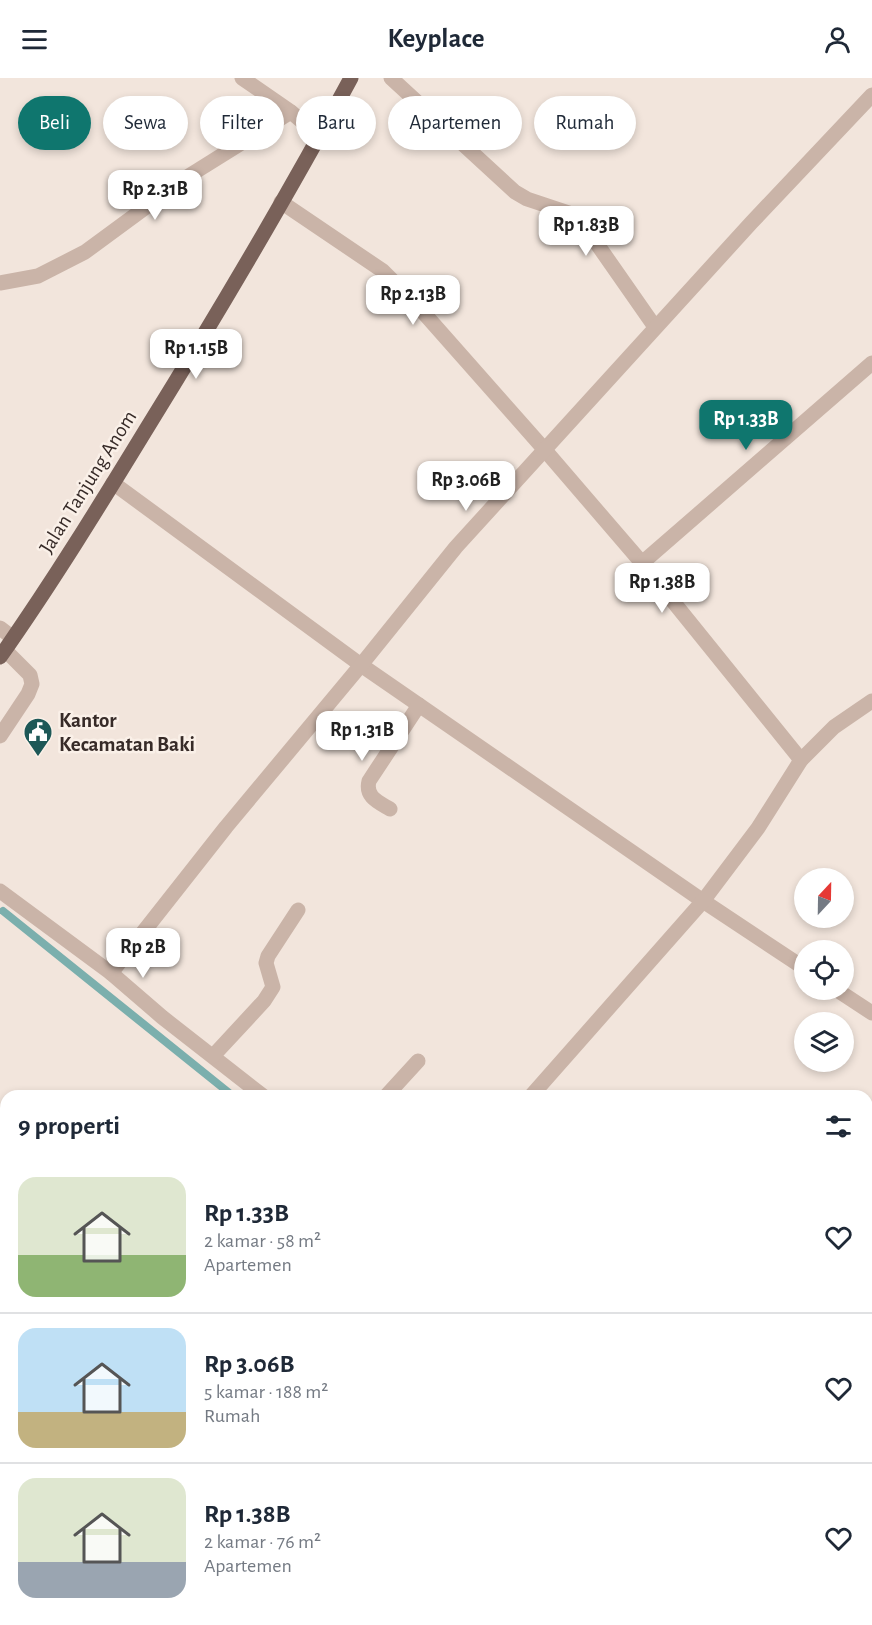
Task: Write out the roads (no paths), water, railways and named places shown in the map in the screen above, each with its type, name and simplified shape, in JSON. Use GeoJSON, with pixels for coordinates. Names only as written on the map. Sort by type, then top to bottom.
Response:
{"type":"FeatureCollection","features":[{"type":"Feature","properties":{"kind":"main road","name":"Jalan Tanjung Anom"},"geometry":{"type":"LineString","coordinates":[[341,96],[351,78]]}},
{"type":"Feature","properties":{"kind":"main road","name":"Jalan Tanjung Anom"},"geometry":{"type":"LineString","coordinates":[[6,649],[113,483],[253,253],[310,150]]}},
{"type":"Feature","properties":{"kind":"street"},"geometry":{"type":"LineString","coordinates":[[242,78],[296,116]]}},
{"type":"Feature","properties":{"kind":"street"},"geometry":{"type":"LineString","coordinates":[[391,78],[515,192],[527,199],[575,217],[588,231],[655,327]]}},
{"type":"Feature","properties":{"kind":"street"},"geometry":{"type":"LineString","coordinates":[[111,973],[226,827],[456,547],[655,327],[872,95]]}},
{"type":"Feature","properties":{"kind":"street"},"geometry":{"type":"LineString","coordinates":[[0,283],[38,276],[85,252],[187,177],[291,112]]}},
{"type":"Feature","properties":{"kind":"street"},"geometry":{"type":"LineString","coordinates":[[281,202],[383,271],[415,303],[642,563],[801,760]]}},
{"type":"Feature","properties":{"kind":"street"},"geometry":{"type":"LineString","coordinates":[[642,563],[872,363]]}},
{"type":"Feature","properties":{"kind":"street"},"geometry":{"type":"LineString","coordinates":[[113,483],[361,665],[794,961]]}},
{"type":"Feature","properties":{"kind":"street"},"geometry":{"type":"LineString","coordinates":[[0,628],[6,649],[30,675],[32,684],[28,694],[0,736]]}},
{"type":"Feature","properties":{"kind":"street"},"geometry":{"type":"LineString","coordinates":[[536,1090],[703,901],[758,828],[801,760],[834,727],[872,701]]}},
{"type":"Feature","properties":{"kind":"street"},"geometry":{"type":"LineString","coordinates":[[390,809],[375,800],[368,791],[369,781],[419,705]]}},
{"type":"Feature","properties":{"kind":"street"},"geometry":{"type":"LineString","coordinates":[[0,891],[111,973],[162,1017],[256,1090]]}},
{"type":"Feature","properties":{"kind":"street"},"geometry":{"type":"LineString","coordinates":[[213,1056],[264,1001],[273,987],[266,963],[268,956],[298,910]]}},
{"type":"Feature","properties":{"kind":"street"},"geometry":{"type":"LineString","coordinates":[[852,1000],[872,1013]]}},
{"type":"Feature","properties":{"kind":"street"},"geometry":{"type":"LineString","coordinates":[[391,1090],[418,1061]]}},
{"type":"Feature","properties":{"kind":"waterway"},"geometry":{"type":"LineString","coordinates":[[3,911],[226,1090]]}},
{"type":"Feature","properties":{"kind":"place","name":"Kantor Kecamatan Baki"},"geometry":{"type":"Point","coordinates":[38,758]}}]}
